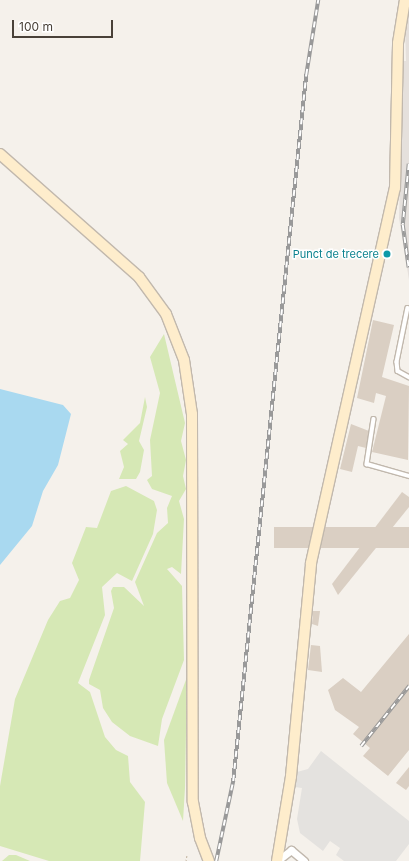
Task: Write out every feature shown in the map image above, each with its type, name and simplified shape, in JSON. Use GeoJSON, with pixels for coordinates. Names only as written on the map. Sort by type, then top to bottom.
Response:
{"type":"FeatureCollection","features":[{"type":"Feature","properties":{"kind":"street"},"geometry":{"type":"LineString","coordinates":[[277,861],[291,776],[311,563],[395,188],[398,43],[405,0]]}},
{"type":"Feature","properties":{"kind":"street"},"geometry":{"type":"LineString","coordinates":[[0,154],[139,277],[166,314],[184,360],[192,414],[193,802],[200,838],[209,861]]}},
{"type":"Feature","properties":{"kind":"street"},"geometry":{"type":"LineString","coordinates":[[277,861],[291,850],[304,861]]}},
{"type":"Feature","properties":{"kind":"lane"},"geometry":{"type":"LineString","coordinates":[[408,308],[397,362],[398,371],[409,377]]}},
{"type":"Feature","properties":{"kind":"lane"},"geometry":{"type":"LineString","coordinates":[[374,419],[367,464],[409,476]]}},
{"type":"Feature","properties":{"kind":"path"},"geometry":{"type":"LineString","coordinates":[[186,861],[187,856]]}},
{"type":"Feature","properties":{"kind":"shaded area"},"geometry":{"type":"Polygon","coordinates":[[[409,7],[409,280],[399,218],[403,61],[406,61],[405,28],[409,7]]]}},
{"type":"Feature","properties":{"kind":"shaded area"},"geometry":{"type":"Polygon","coordinates":[[[321,751],[409,821],[409,844],[396,861],[344,861],[336,855],[340,848],[330,841],[323,851],[300,833],[297,819],[302,788],[295,787],[297,772],[308,769],[321,751]]]}},
{"type":"Feature","properties":{"kind":"green space"},"geometry":{"type":"Polygon","coordinates":[[[164,334],[185,423],[181,441],[186,460],[183,476],[186,489],[179,501],[184,519],[181,574],[172,567],[167,569],[182,586],[184,660],[162,719],[158,746],[130,736],[112,722],[103,708],[100,690],[89,684],[89,680],[114,608],[111,591],[113,587],[124,587],[144,606],[135,582],[157,533],[168,523],[167,508],[172,496],[152,489],[147,480],[152,476],[150,440],[160,393],[150,357],[164,334]]]}},
{"type":"Feature","properties":{"kind":"green space"},"geometry":{"type":"Polygon","coordinates":[[[145,397],[147,407],[139,441],[144,450],[140,472],[136,479],[119,479],[124,467],[120,451],[128,444],[123,440],[140,423],[145,397]]]}},
{"type":"Feature","properties":{"kind":"green space"},"geometry":{"type":"Polygon","coordinates":[[[126,486],[154,501],[157,510],[153,534],[132,581],[117,573],[102,587],[105,615],[78,683],[90,692],[105,737],[116,750],[128,756],[130,782],[145,802],[140,861],[49,861],[0,846],[0,786],[15,699],[48,620],[60,601],[70,598],[79,580],[72,563],[86,527],[97,528],[111,491],[126,486]]]}},
{"type":"Feature","properties":{"kind":"green space"},"geometry":{"type":"Polygon","coordinates":[[[187,677],[183,821],[167,783],[164,740],[187,677]]]}},
{"type":"Feature","properties":{"kind":"green space"},"geometry":{"type":"Polygon","coordinates":[[[9,855],[16,855],[30,861],[2,861],[9,855]]]}},
{"type":"Feature","properties":{"kind":"water"},"geometry":{"type":"Polygon","coordinates":[[[0,389],[63,405],[71,414],[58,465],[43,491],[32,526],[0,565],[0,389]]]}},
{"type":"Feature","properties":{"kind":"building"},"geometry":{"type":"Polygon","coordinates":[[[373,320],[394,325],[382,377],[409,386],[408,460],[372,452],[386,396],[376,393],[374,403],[357,398],[373,320]]]}},
{"type":"Feature","properties":{"kind":"building"},"geometry":{"type":"Polygon","coordinates":[[[351,424],[369,431],[366,448],[358,446],[352,472],[340,469],[351,424]]]}},
{"type":"Feature","properties":{"kind":"building"},"geometry":{"type":"Polygon","coordinates":[[[402,492],[409,497],[409,507],[338,595],[332,584],[402,492]]]}},
{"type":"Feature","properties":{"kind":"building"},"geometry":{"type":"Polygon","coordinates":[[[274,527],[409,527],[409,548],[274,548],[274,527]]]}},
{"type":"Feature","properties":{"kind":"building"},"geometry":{"type":"Polygon","coordinates":[[[313,611],[320,611],[318,626],[312,624],[313,611]]]}},
{"type":"Feature","properties":{"kind":"building"},"geometry":{"type":"Polygon","coordinates":[[[409,634],[409,750],[388,776],[363,756],[370,748],[353,734],[359,727],[335,710],[328,690],[343,678],[361,692],[409,634]]]}},
{"type":"Feature","properties":{"kind":"building"},"geometry":{"type":"Polygon","coordinates":[[[311,645],[320,646],[322,672],[308,670],[311,645]]]}},
{"type":"Feature","properties":{"kind":"building"},"geometry":{"type":"Polygon","coordinates":[[[409,767],[409,786],[406,790],[396,783],[409,767]]]}},
{"type":"Feature","properties":{"kind":"railway"},"geometry":{"type":"LineString","coordinates":[[216,861],[233,781],[306,75],[318,0]]}},
{"type":"Feature","properties":{"kind":"railway"},"geometry":{"type":"LineString","coordinates":[[409,164],[403,225],[409,268]]}},
{"type":"Feature","properties":{"kind":"railway"},"geometry":{"type":"LineString","coordinates":[[361,746],[409,686]]}},
{"type":"Feature","properties":{"kind":"place","name":"Punct de trecere"},"geometry":{"type":"Point","coordinates":[387,254]}}]}
